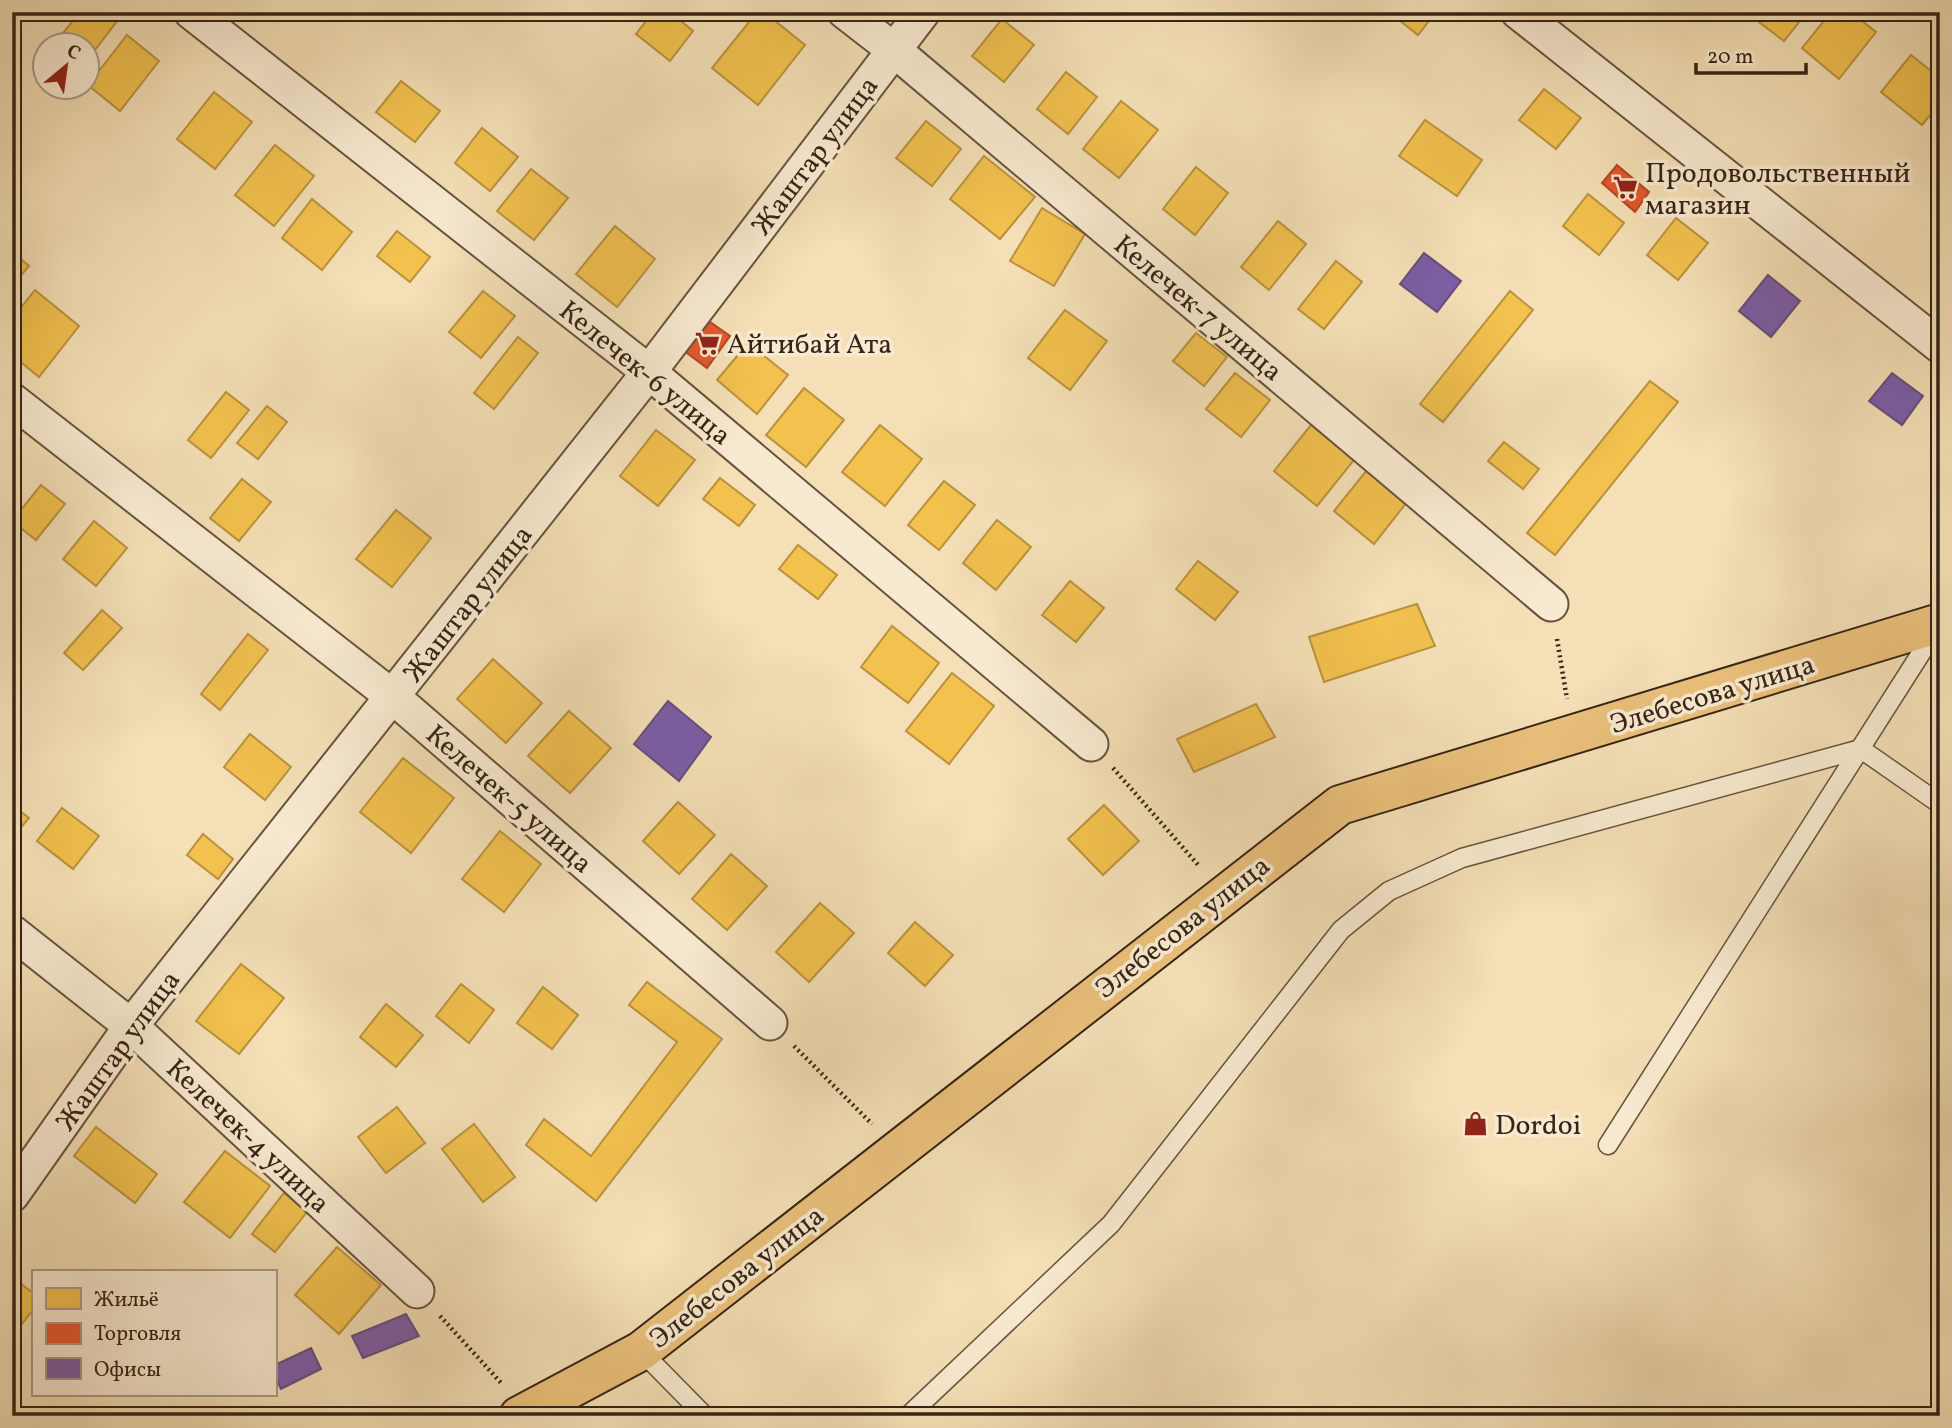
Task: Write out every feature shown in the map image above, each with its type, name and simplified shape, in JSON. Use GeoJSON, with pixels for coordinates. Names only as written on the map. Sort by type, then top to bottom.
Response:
{"type":"FeatureCollection","features":[{"type":"Feature","properties":{"kind":"main road","name":"Элебесова улица"},"geometry":{"type":"LineString","coordinates":[[523,1414],[641,1351],[1340,805],[1939,624]]}},
{"type":"Feature","properties":{"kind":"street","name":"Келечек-6 улица"},"geometry":{"type":"LineString","coordinates":[[191,12],[649,372],[1091,744]]}},
{"type":"Feature","properties":{"kind":"street","name":"Келечек-7 улица"},"geometry":{"type":"LineString","coordinates":[[845,12],[894,50],[1551,604]]}},
{"type":"Feature","properties":{"kind":"street","name":"Жаштар улица"},"geometry":{"type":"LineString","coordinates":[[12,1195],[131,1026],[649,372],[923,12]]}},
{"type":"Feature","properties":{"kind":"street"},"geometry":{"type":"LineString","coordinates":[[1518,12],[1940,346]]}},
{"type":"Feature","properties":{"kind":"street","name":"Келечек-5 улица"},"geometry":{"type":"LineString","coordinates":[[12,400],[393,696],[770,1023]]}},
{"type":"Feature","properties":{"kind":"street","name":"Келечек-4 улица"},"geometry":{"type":"LineString","coordinates":[[12,932],[131,1026],[417,1291]]}},
{"type":"Feature","properties":{"kind":"lane"},"geometry":{"type":"LineString","coordinates":[[1608,1144],[1939,624]]}},
{"type":"Feature","properties":{"kind":"lane"},"geometry":{"type":"LineString","coordinates":[[1861,749],[1940,804]]}},
{"type":"Feature","properties":{"kind":"lane"},"geometry":{"type":"LineString","coordinates":[[908,1416],[1111,1224],[1341,930],[1389,891],[1462,858],[1861,749]]}},
{"type":"Feature","properties":{"kind":"lane"},"geometry":{"type":"LineString","coordinates":[[641,1351],[705,1416]]}},
{"type":"Feature","properties":{"kind":"path"},"geometry":{"type":"LineString","coordinates":[[1551,604],[1572,735]]}},
{"type":"Feature","properties":{"kind":"path"},"geometry":{"type":"LineString","coordinates":[[1091,744],[1223,894]]}},
{"type":"Feature","properties":{"kind":"path"},"geometry":{"type":"LineString","coordinates":[[770,1023],[898,1149]]}},
{"type":"Feature","properties":{"kind":"path"},"geometry":{"type":"LineString","coordinates":[[417,1291],[523,1414]]}},
{"type":"Feature","properties":{"kind":"building: Жильё"},"geometry":{"type":"Polygon","coordinates":[[[80,12],[117,12],[121,16],[102,41],[102,32],[64,32],[80,12]]]}},
{"type":"Feature","properties":{"kind":"building: Жильё"},"geometry":{"type":"Polygon","coordinates":[[[378,12],[397,12],[389,21],[378,12]]]}},
{"type":"Feature","properties":{"kind":"building: Жильё"},"geometry":{"type":"Polygon","coordinates":[[[653,12],[670,12],[693,31],[670,61],[636,34],[653,12]]]}},
{"type":"Feature","properties":{"kind":"building: Жильё"},"geometry":{"type":"Polygon","coordinates":[[[757,12],[764,12],[805,45],[758,105],[712,68],[757,12]]]}},
{"type":"Feature","properties":{"kind":"building: Жильё"},"geometry":{"type":"Polygon","coordinates":[[[1389,12],[1436,12],[1418,35],[1389,12]]]}},
{"type":"Feature","properties":{"kind":"building: Жильё"},"geometry":{"type":"Polygon","coordinates":[[[1754,12],[1807,12],[1784,41],[1751,16],[1754,12]]]}},
{"type":"Feature","properties":{"kind":"building: Жильё"},"geometry":{"type":"Polygon","coordinates":[[[1831,12],[1851,12],[1876,32],[1839,79],[1802,48],[1831,12]]]}},
{"type":"Feature","properties":{"kind":"building: Жильё"},"geometry":{"type":"Polygon","coordinates":[[[1002,19],[1034,45],[1004,82],[972,56],[1002,19]]]}},
{"type":"Feature","properties":{"kind":"building: Жильё"},"geometry":{"type":"Polygon","coordinates":[[[127,35],[159,61],[120,111],[102,96],[102,67],[127,35]]]}},
{"type":"Feature","properties":{"kind":"building: Жильё"},"geometry":{"type":"Polygon","coordinates":[[[1911,55],[1940,78],[1940,103],[1922,125],[1881,92],[1911,55]]]}},
{"type":"Feature","properties":{"kind":"building: Жильё"},"geometry":{"type":"Polygon","coordinates":[[[1066,72],[1097,97],[1068,134],[1037,109],[1066,72]]]}},
{"type":"Feature","properties":{"kind":"building: Жильё"},"geometry":{"type":"Polygon","coordinates":[[[401,81],[440,111],[415,142],[376,112],[401,81]]]}},
{"type":"Feature","properties":{"kind":"building: Жильё"},"geometry":{"type":"Polygon","coordinates":[[[1544,89],[1581,118],[1556,149],[1519,120],[1544,89]]]}},
{"type":"Feature","properties":{"kind":"building: Жильё"},"geometry":{"type":"Polygon","coordinates":[[[214,92],[252,122],[215,169],[177,139],[214,92]]]}},
{"type":"Feature","properties":{"kind":"building: Жильё"},"geometry":{"type":"Polygon","coordinates":[[[1121,101],[1158,130],[1119,178],[1083,149],[1121,101]]]}},
{"type":"Feature","properties":{"kind":"building: Жильё"},"geometry":{"type":"Polygon","coordinates":[[[1425,120],[1482,160],[1457,196],[1399,156],[1425,120]]]}},
{"type":"Feature","properties":{"kind":"building: Жильё"},"geometry":{"type":"Polygon","coordinates":[[[926,121],[961,149],[932,186],[896,158],[926,121]]]}},
{"type":"Feature","properties":{"kind":"building: Жильё"},"geometry":{"type":"Polygon","coordinates":[[[482,128],[518,157],[490,191],[455,163],[482,128]]]}},
{"type":"Feature","properties":{"kind":"building: Жильё"},"geometry":{"type":"Polygon","coordinates":[[[275,145],[314,176],[274,226],[235,195],[275,145]]]}},
{"type":"Feature","properties":{"kind":"building: Жильё"},"geometry":{"type":"Polygon","coordinates":[[[984,156],[1035,197],[1000,239],[950,199],[984,156]]]}},
{"type":"Feature","properties":{"kind":"building: Жильё"},"geometry":{"type":"Polygon","coordinates":[[[1196,167],[1228,193],[1195,235],[1163,209],[1196,167]]]}},
{"type":"Feature","properties":{"kind":"building: Жильё"},"geometry":{"type":"Polygon","coordinates":[[[531,169],[568,198],[534,240],[497,211],[531,169]]]}},
{"type":"Feature","properties":{"kind":"building: Жильё"},"geometry":{"type":"Polygon","coordinates":[[[1588,194],[1624,223],[1599,255],[1563,226],[1588,194]]]}},
{"type":"Feature","properties":{"kind":"building: Жильё"},"geometry":{"type":"Polygon","coordinates":[[[312,199],[352,232],[322,270],[282,238],[312,199]]]}},
{"type":"Feature","properties":{"kind":"building: Жильё"},"geometry":{"type":"Polygon","coordinates":[[[1042,208],[1085,234],[1054,286],[1010,261],[1042,208]]]}},
{"type":"Feature","properties":{"kind":"building: Жильё"},"geometry":{"type":"Polygon","coordinates":[[[1676,218],[1708,243],[1678,280],[1647,255],[1676,218]]]}},
{"type":"Feature","properties":{"kind":"building: Жильё"},"geometry":{"type":"Polygon","coordinates":[[[1278,221],[1306,244],[1269,290],[1241,267],[1278,221]]]}},
{"type":"Feature","properties":{"kind":"building: Жильё"},"geometry":{"type":"Polygon","coordinates":[[[615,226],[655,259],[617,307],[576,274],[615,226]]]}},
{"type":"Feature","properties":{"kind":"building: Жильё"},"geometry":{"type":"Polygon","coordinates":[[[397,231],[430,257],[410,282],[377,256],[397,231]]]}},
{"type":"Feature","properties":{"kind":"building: Жильё"},"geometry":{"type":"Polygon","coordinates":[[[12,252],[29,266],[12,286],[12,252]]]}},
{"type":"Feature","properties":{"kind":"building: Жильё"},"geometry":{"type":"Polygon","coordinates":[[[1336,261],[1362,282],[1324,329],[1298,309],[1336,261]]]}},
{"type":"Feature","properties":{"kind":"building: Жильё"},"geometry":{"type":"Polygon","coordinates":[[[35,290],[79,326],[39,377],[12,355],[12,319],[35,290]]]}},
{"type":"Feature","properties":{"kind":"building: Жильё"},"geometry":{"type":"Polygon","coordinates":[[[483,291],[515,316],[481,358],[449,332],[483,291]]]}},
{"type":"Feature","properties":{"kind":"building: Жильё"},"geometry":{"type":"Polygon","coordinates":[[[1510,291],[1533,310],[1443,422],[1420,404],[1510,291]]]}},
{"type":"Feature","properties":{"kind":"building: Жильё"},"geometry":{"type":"Polygon","coordinates":[[[1065,310],[1107,341],[1070,390],[1028,358],[1065,310]]]}},
{"type":"Feature","properties":{"kind":"building: Жильё"},"geometry":{"type":"Polygon","coordinates":[[[1196,333],[1227,357],[1204,386],[1173,361],[1196,333]]]}},
{"type":"Feature","properties":{"kind":"building: Жильё"},"geometry":{"type":"Polygon","coordinates":[[[518,337],[538,353],[494,409],[474,393],[518,337]]]}},
{"type":"Feature","properties":{"kind":"building: Жильё"},"geometry":{"type":"Polygon","coordinates":[[[748,343],[788,375],[757,414],[717,380],[748,343]]]}},
{"type":"Feature","properties":{"kind":"building: Жильё"},"geometry":{"type":"Polygon","coordinates":[[[1235,373],[1270,400],[1241,437],[1206,409],[1235,373]]]}},
{"type":"Feature","properties":{"kind":"building: Жильё"},"geometry":{"type":"Polygon","coordinates":[[[1650,381],[1678,402],[1555,555],[1527,533],[1650,381]]]}},
{"type":"Feature","properties":{"kind":"building: Жильё"},"geometry":{"type":"Polygon","coordinates":[[[804,388],[844,420],[806,467],[766,435],[804,388]]]}},
{"type":"Feature","properties":{"kind":"building: Жильё"},"geometry":{"type":"Polygon","coordinates":[[[226,392],[249,410],[211,458],[188,440],[226,392]]]}},
{"type":"Feature","properties":{"kind":"building: Жильё"},"geometry":{"type":"Polygon","coordinates":[[[267,406],[287,422],[258,459],[237,443],[267,406]]]}},
{"type":"Feature","properties":{"kind":"building: Жильё"},"geometry":{"type":"Polygon","coordinates":[[[880,425],[922,459],[885,506],[842,472],[880,425]]]}},
{"type":"Feature","properties":{"kind":"building: Жильё"},"geometry":{"type":"Polygon","coordinates":[[[1311,425],[1354,460],[1317,506],[1274,471],[1311,425]]]}},
{"type":"Feature","properties":{"kind":"building: Жильё"},"geometry":{"type":"Polygon","coordinates":[[[656,430],[695,460],[658,506],[620,476],[656,430]]]}},
{"type":"Feature","properties":{"kind":"building: Жильё"},"geometry":{"type":"Polygon","coordinates":[[[1504,442],[1539,469],[1523,489],[1488,461],[1504,442]]]}},
{"type":"Feature","properties":{"kind":"building: Жильё"},"geometry":{"type":"Polygon","coordinates":[[[1367,470],[1407,502],[1374,544],[1334,511],[1367,470]]]}},
{"type":"Feature","properties":{"kind":"building: Жильё"},"geometry":{"type":"Polygon","coordinates":[[[720,478],[755,505],[739,526],[703,499],[720,478]]]}},
{"type":"Feature","properties":{"kind":"building: Жильё"},"geometry":{"type":"Polygon","coordinates":[[[242,479],[271,502],[239,541],[210,518],[242,479]]]}},
{"type":"Feature","properties":{"kind":"building: Жильё"},"geometry":{"type":"Polygon","coordinates":[[[944,481],[975,505],[939,550],[908,525],[944,481]]]}},
{"type":"Feature","properties":{"kind":"building: Жильё"},"geometry":{"type":"Polygon","coordinates":[[[41,485],[65,504],[36,540],[12,521],[41,485]]]}},
{"type":"Feature","properties":{"kind":"building: Жильё"},"geometry":{"type":"Polygon","coordinates":[[[396,510],[431,538],[392,587],[356,559],[396,510]]]}},
{"type":"Feature","properties":{"kind":"building: Жильё"},"geometry":{"type":"Polygon","coordinates":[[[997,520],[1031,547],[996,590],[963,563],[997,520]]]}},
{"type":"Feature","properties":{"kind":"building: Жильё"},"geometry":{"type":"Polygon","coordinates":[[[94,521],[127,548],[96,586],[63,559],[94,521]]]}},
{"type":"Feature","properties":{"kind":"building: Жильё"},"geometry":{"type":"Polygon","coordinates":[[[798,545],[837,575],[818,599],[779,569],[798,545]]]}},
{"type":"Feature","properties":{"kind":"building: Жильё"},"geometry":{"type":"Polygon","coordinates":[[[1198,561],[1238,592],[1215,620],[1176,589],[1198,561]]]}},
{"type":"Feature","properties":{"kind":"building: Жильё"},"geometry":{"type":"Polygon","coordinates":[[[1070,581],[1104,608],[1076,642],[1042,615],[1070,581]]]}},
{"type":"Feature","properties":{"kind":"building: Жильё"},"geometry":{"type":"Polygon","coordinates":[[[1417,604],[1435,646],[1324,682],[1309,637],[1417,604]]]}},
{"type":"Feature","properties":{"kind":"building: Жильё"},"geometry":{"type":"Polygon","coordinates":[[[102,610],[122,628],[83,670],[64,653],[102,610]]]}},
{"type":"Feature","properties":{"kind":"building: Жильё"},"geometry":{"type":"Polygon","coordinates":[[[892,626],[939,663],[908,703],[861,667],[892,626]]]}},
{"type":"Feature","properties":{"kind":"building: Жильё"},"geometry":{"type":"Polygon","coordinates":[[[248,634],[268,650],[220,710],[201,694],[248,634]]]}},
{"type":"Feature","properties":{"kind":"building: Жильё"},"geometry":{"type":"Polygon","coordinates":[[[493,659],[542,703],[506,743],[457,699],[493,659]]]}},
{"type":"Feature","properties":{"kind":"building: Жильё"},"geometry":{"type":"Polygon","coordinates":[[[952,673],[994,706],[949,764],[906,731],[952,673]]]}},
{"type":"Feature","properties":{"kind":"building: Жильё"},"geometry":{"type":"Polygon","coordinates":[[[1256,704],[1275,737],[1194,772],[1177,739],[1256,704]]]}},
{"type":"Feature","properties":{"kind":"building: Жильё"},"geometry":{"type":"Polygon","coordinates":[[[569,711],[611,748],[570,793],[528,756],[569,711]]]}},
{"type":"Feature","properties":{"kind":"building: Жильё"},"geometry":{"type":"Polygon","coordinates":[[[250,734],[291,767],[265,800],[224,767],[250,734]]]}},
{"type":"Feature","properties":{"kind":"building: Жильё"},"geometry":{"type":"Polygon","coordinates":[[[403,758],[454,798],[411,853],[360,812],[403,758]]]}},
{"type":"Feature","properties":{"kind":"building: Жильё"},"geometry":{"type":"Polygon","coordinates":[[[678,802],[715,835],[679,874],[643,841],[678,802]]]}},
{"type":"Feature","properties":{"kind":"building: Жильё"},"geometry":{"type":"Polygon","coordinates":[[[12,805],[29,818],[12,838],[12,805]]]}},
{"type":"Feature","properties":{"kind":"building: Жильё"},"geometry":{"type":"Polygon","coordinates":[[[1104,805],[1139,841],[1103,875],[1068,839],[1104,805]]]}},
{"type":"Feature","properties":{"kind":"building: Жильё"},"geometry":{"type":"Polygon","coordinates":[[[62,808],[99,836],[73,869],[37,841],[62,808]]]}},
{"type":"Feature","properties":{"kind":"building: Жильё"},"geometry":{"type":"Polygon","coordinates":[[[500,831],[541,864],[504,912],[462,879],[500,831]]]}},
{"type":"Feature","properties":{"kind":"building: Жильё"},"geometry":{"type":"Polygon","coordinates":[[[203,834],[233,859],[218,879],[187,855],[203,834]]]}},
{"type":"Feature","properties":{"kind":"building: Жильё"},"geometry":{"type":"Polygon","coordinates":[[[731,854],[767,886],[727,930],[692,899],[731,854]]]}},
{"type":"Feature","properties":{"kind":"building: Жильё"},"geometry":{"type":"Polygon","coordinates":[[[820,903],[854,933],[809,982],[776,952],[820,903]]]}},
{"type":"Feature","properties":{"kind":"building: Жильё"},"geometry":{"type":"Polygon","coordinates":[[[915,922],[953,955],[925,986],[888,953],[915,922]]]}},
{"type":"Feature","properties":{"kind":"building: Жильё"},"geometry":{"type":"Polygon","coordinates":[[[241,964],[284,998],[239,1054],[196,1021],[241,964]]]}},
{"type":"Feature","properties":{"kind":"building: Жильё"},"geometry":{"type":"Polygon","coordinates":[[[647,982],[722,1039],[596,1201],[526,1145],[544,1119],[591,1156],[677,1042],[629,1005],[647,982]]]}},
{"type":"Feature","properties":{"kind":"building: Жильё"},"geometry":{"type":"Polygon","coordinates":[[[461,984],[494,1010],[469,1043],[436,1016],[461,984]]]}},
{"type":"Feature","properties":{"kind":"building: Жильё"},"geometry":{"type":"Polygon","coordinates":[[[543,987],[578,1015],[552,1049],[517,1023],[543,987]]]}},
{"type":"Feature","properties":{"kind":"building: Жильё"},"geometry":{"type":"Polygon","coordinates":[[[386,1004],[423,1035],[396,1067],[360,1037],[386,1004]]]}},
{"type":"Feature","properties":{"kind":"building: Жильё"},"geometry":{"type":"Polygon","coordinates":[[[397,1107],[425,1143],[386,1173],[358,1137],[397,1107]]]}},
{"type":"Feature","properties":{"kind":"building: Жильё"},"geometry":{"type":"Polygon","coordinates":[[[474,1124],[515,1177],[483,1202],[442,1149],[474,1124]]]}},
{"type":"Feature","properties":{"kind":"building: Жильё"},"geometry":{"type":"Polygon","coordinates":[[[96,1127],[157,1174],[135,1203],[74,1156],[96,1127]]]}},
{"type":"Feature","properties":{"kind":"building: Жильё"},"geometry":{"type":"Polygon","coordinates":[[[225,1151],[270,1186],[230,1238],[184,1202],[225,1151]]]}},
{"type":"Feature","properties":{"kind":"building: Жильё"},"geometry":{"type":"Polygon","coordinates":[[[284,1193],[307,1212],[275,1252],[252,1234],[284,1193]]]}},
{"type":"Feature","properties":{"kind":"building: Жильё"},"geometry":{"type":"Polygon","coordinates":[[[337,1247],[381,1285],[339,1334],[295,1295],[337,1247]]]}},
{"type":"Feature","properties":{"kind":"building: Жильё"},"geometry":{"type":"Polygon","coordinates":[[[12,1277],[32,1292],[32,1311],[17,1330],[12,1326],[12,1277]]]}},
{"type":"Feature","properties":{"kind":"building: Торговля","name":"Продовольственный магазин"},"geometry":{"type":"Polygon","coordinates":[[[1617,165],[1649,192],[1635,212],[1602,183],[1617,165]]]}},
{"type":"Feature","properties":{"kind":"building: Торговля","name":"Айтибай Ата"},"geometry":{"type":"Polygon","coordinates":[[[706,319],[730,336],[707,368],[683,350],[706,319]]]}},
{"type":"Feature","properties":{"kind":"building: Офисы"},"geometry":{"type":"Polygon","coordinates":[[[1424,253],[1461,281],[1437,312],[1400,284],[1424,253]]]}},
{"type":"Feature","properties":{"kind":"building: Офисы"},"geometry":{"type":"Polygon","coordinates":[[[1768,275],[1800,301],[1771,337],[1739,311],[1768,275]]]}},
{"type":"Feature","properties":{"kind":"building: Офисы"},"geometry":{"type":"Polygon","coordinates":[[[1892,373],[1923,396],[1902,425],[1869,401],[1892,373]]]}},
{"type":"Feature","properties":{"kind":"building: Офисы"},"geometry":{"type":"Polygon","coordinates":[[[668,701],[711,737],[679,781],[634,744],[668,701]]]}},
{"type":"Feature","properties":{"kind":"building: Офисы"},"geometry":{"type":"Polygon","coordinates":[[[406,1314],[419,1336],[363,1358],[352,1336],[406,1314]]]}},
{"type":"Feature","properties":{"kind":"building: Офисы"},"geometry":{"type":"Polygon","coordinates":[[[311,1348],[321,1369],[281,1389],[276,1379],[276,1365],[311,1348]]]}},
{"type":"Feature","properties":{"kind":"place","name":"Продовольственный магазин"},"geometry":{"type":"Point","coordinates":[1625,188]}},
{"type":"Feature","properties":{"kind":"place","name":"Айтибай Ата"},"geometry":{"type":"Point","coordinates":[707,343]}},
{"type":"Feature","properties":{"kind":"place","name":"Dordoi"},"geometry":{"type":"Point","coordinates":[1475,1124]}}]}
